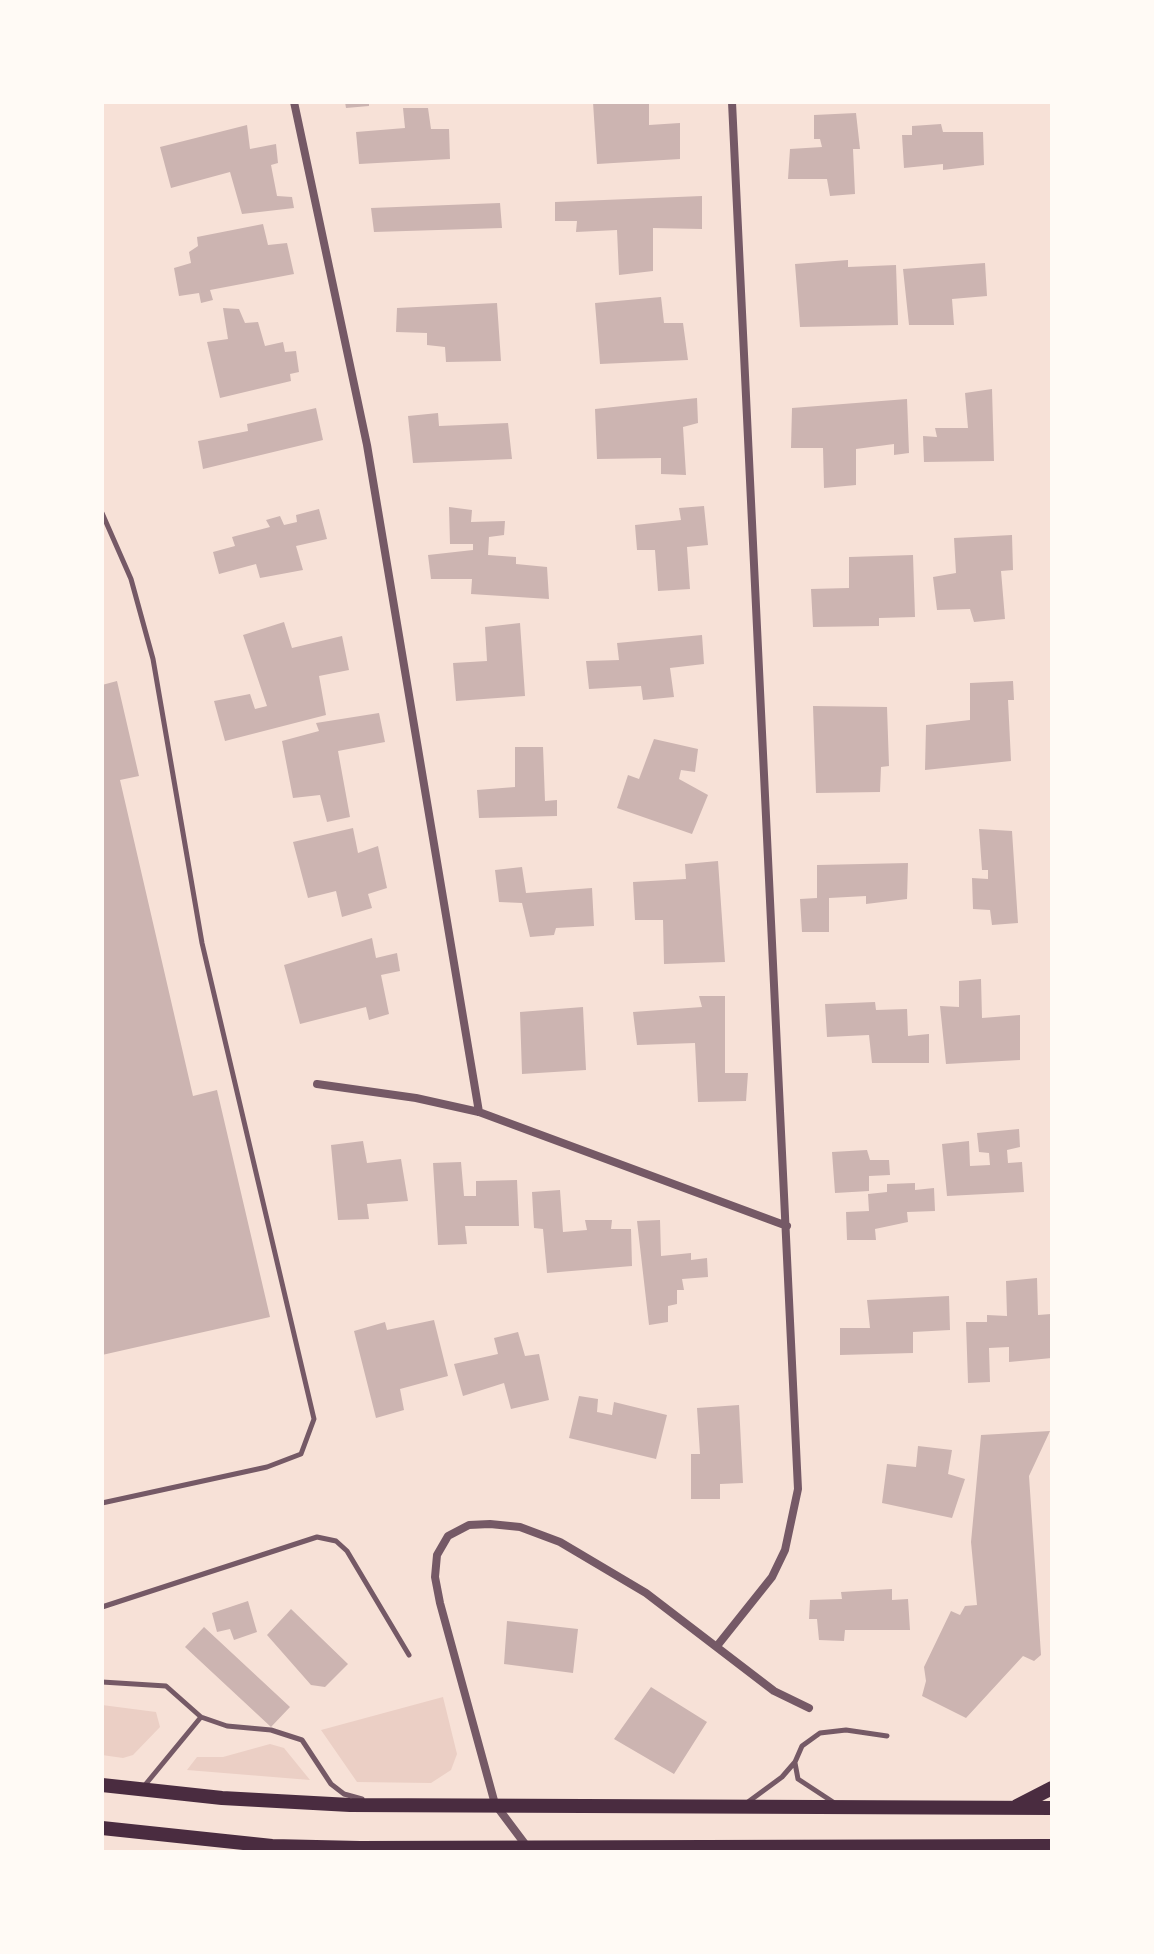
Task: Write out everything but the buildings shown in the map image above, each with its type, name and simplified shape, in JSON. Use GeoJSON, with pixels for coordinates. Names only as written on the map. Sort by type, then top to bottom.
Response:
{"type":"FeatureCollection","features":[{"type":"Feature","properties":{"kind":"main road"},"geometry":{"type":"LineString","coordinates":[[102,1785],[222,1798],[385,1805],[1052,1808]]}},
{"type":"Feature","properties":{"kind":"main road"},"geometry":{"type":"LineString","coordinates":[[1013,1808],[1052,1788]]}},
{"type":"Feature","properties":{"kind":"main road"},"geometry":{"type":"LineString","coordinates":[[102,1828],[272,1846],[1022,1850],[1052,1846]]}},
{"type":"Feature","properties":{"kind":"street"},"geometry":{"type":"LineString","coordinates":[[294,102],[367,445],[479,1112]]}},
{"type":"Feature","properties":{"kind":"street"},"geometry":{"type":"LineString","coordinates":[[717,1646],[772,1577],[793,1522],[798,1489],[732,102]]}},
{"type":"Feature","properties":{"kind":"street"},"geometry":{"type":"LineString","coordinates":[[317,1084],[416,1098],[479,1112],[787,1226]]}},
{"type":"Feature","properties":{"kind":"street"},"geometry":{"type":"LineString","coordinates":[[528,1849],[495,1804],[435,1577],[437,1555],[448,1536],[469,1525],[520,1527],[560,1542],[646,1593],[774,1691],[809,1708]]}},
{"type":"Feature","properties":{"kind":"lane"},"geometry":{"type":"LineString","coordinates":[[102,513],[131,579],[153,659],[202,943],[314,1419],[301,1454],[267,1467],[102,1503]]}},
{"type":"Feature","properties":{"kind":"lane"},"geometry":{"type":"LineString","coordinates":[[102,1607],[317,1537],[336,1541],[347,1551],[409,1655]]}},
{"type":"Feature","properties":{"kind":"lane"},"geometry":{"type":"LineString","coordinates":[[102,1682],[166,1686],[201,1717],[227,1726],[271,1730],[302,1740],[331,1784],[344,1794],[385,1805]]}},
{"type":"Feature","properties":{"kind":"lane"},"geometry":{"type":"LineString","coordinates":[[142,1789],[201,1717]]}},
{"type":"Feature","properties":{"kind":"lane"},"geometry":{"type":"LineString","coordinates":[[740,1807],[765,1792],[795,1762],[802,1746],[820,1733],[846,1730],[887,1736]]}},
{"type":"Feature","properties":{"kind":"lane"},"geometry":{"type":"LineString","coordinates":[[795,1762],[798,1779],[813,1792],[842,1807]]}},
{"type":"Feature","properties":{"kind":"shaded area"},"geometry":{"type":"Polygon","coordinates":[[[443,1697],[457,1754],[451,1770],[431,1783],[357,1782],[321,1730],[443,1697]]]}},
{"type":"Feature","properties":{"kind":"shaded area"},"geometry":{"type":"Polygon","coordinates":[[[102,1705],[156,1712],[160,1727],[133,1755],[123,1758],[102,1755],[102,1705]]]}},
{"type":"Feature","properties":{"kind":"shaded area"},"geometry":{"type":"Polygon","coordinates":[[[270,1744],[284,1748],[310,1780],[187,1770],[197,1757],[223,1757],[270,1744]]]}}]}
